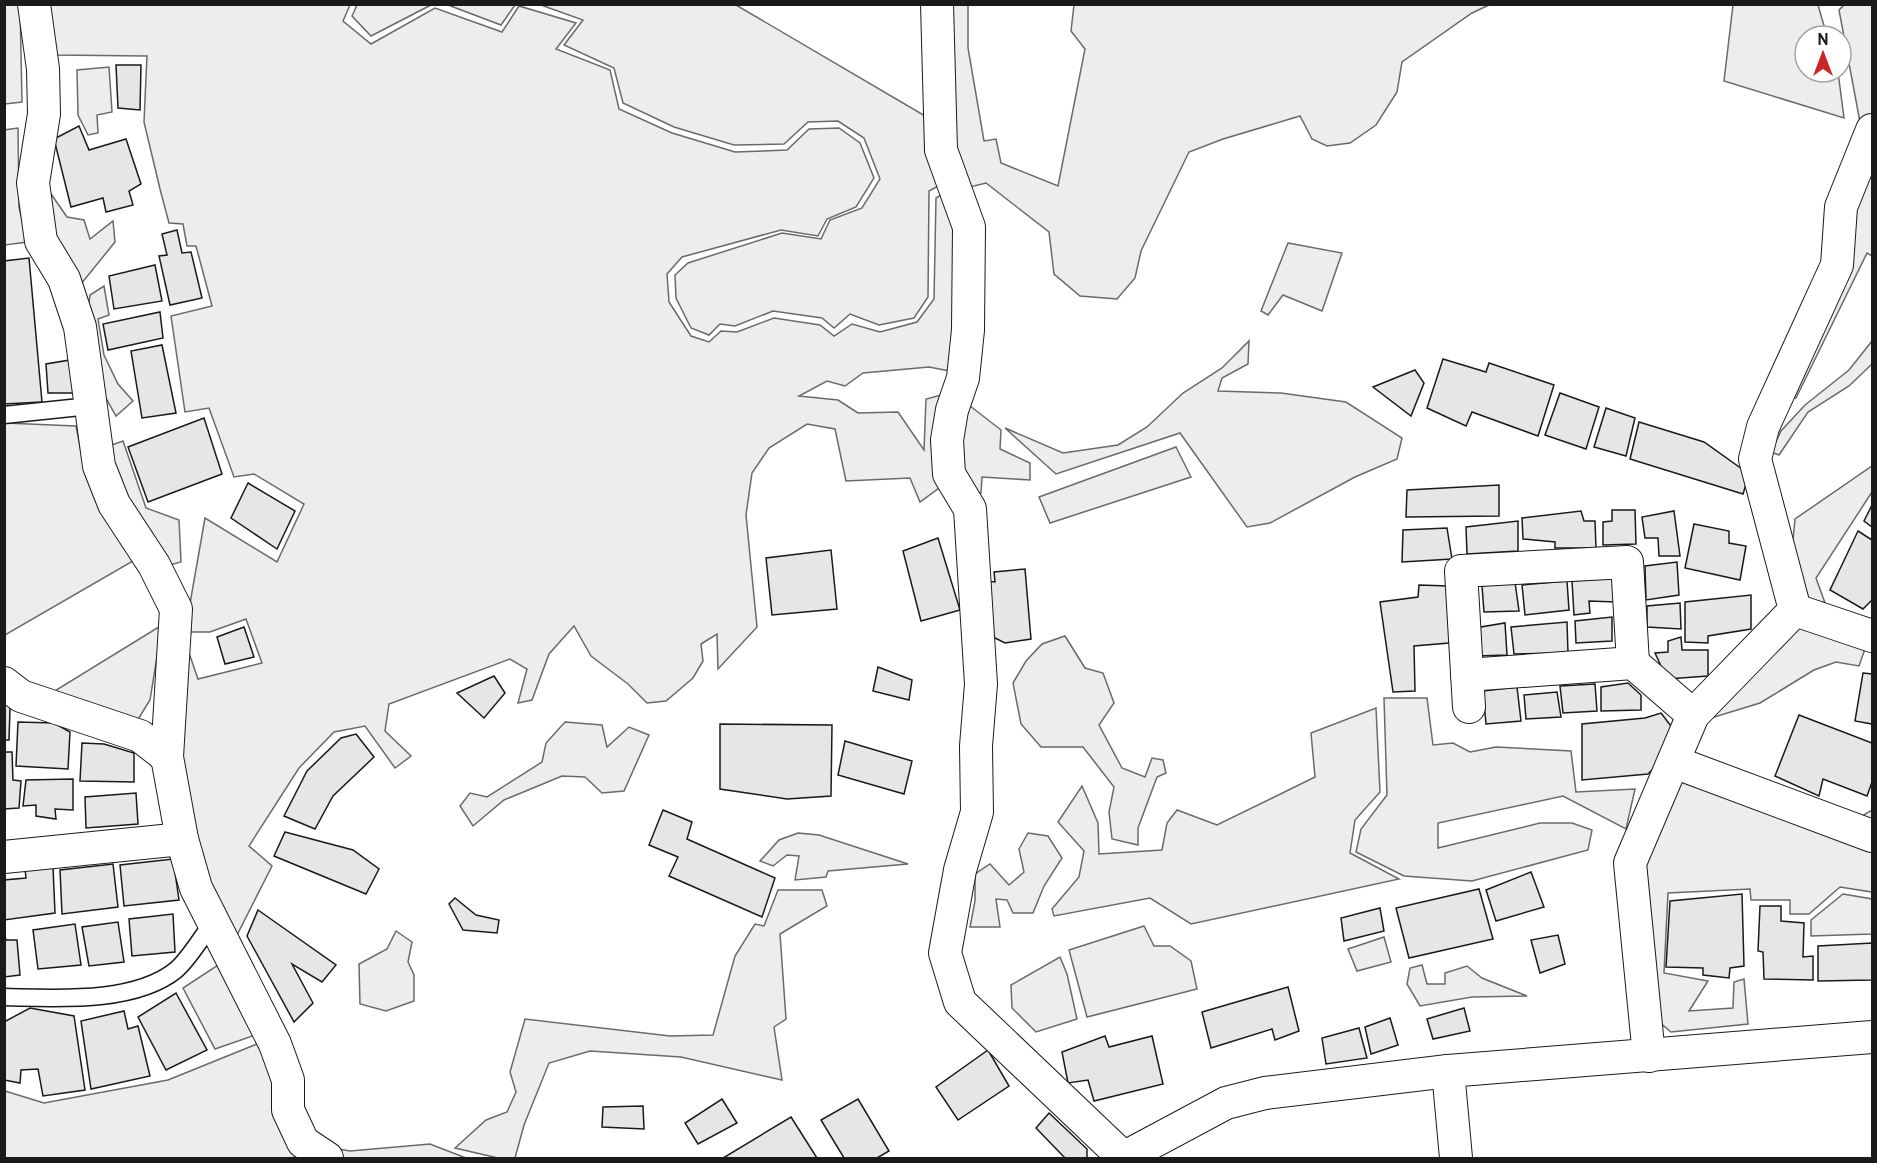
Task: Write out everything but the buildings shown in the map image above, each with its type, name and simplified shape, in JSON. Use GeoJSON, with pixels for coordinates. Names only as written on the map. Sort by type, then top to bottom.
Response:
{"type":"FeatureCollection","features":[{"type":"Feature","properties":{"kind":"street"},"geometry":{"type":"LineString","coordinates":[[34,4],[43,69],[44,114],[33,183],[41,241],[64,279],[80,327],[99,466],[114,504],[154,565],[176,609],[167,757],[182,839],[196,888],[275,1044],[288,1080],[288,1110],[303,1142],[327,1158]]}},
{"type":"Feature","properties":{"kind":"street"},"geometry":{"type":"LineString","coordinates":[[937,4],[941,150],[969,227],[968,330],[963,378],[952,410],[947,440],[948,463],[949,474],[970,509],[981,684],[976,746],[977,812],[960,870],[945,953],[960,1002],[1123,1158],[1227,1103],[1265,1093],[1449,1071],[1872,1037]]}},
{"type":"Feature","properties":{"kind":"street"},"geometry":{"type":"LineString","coordinates":[[1795,610],[1755,459],[1763,427],[1837,266],[1841,207],[1872,130]]}},
{"type":"Feature","properties":{"kind":"street"},"geometry":{"type":"LineString","coordinates":[[1469,707],[1461,571],[1627,562],[1633,663],[1693,716]]}},
{"type":"Feature","properties":{"kind":"street"},"geometry":{"type":"LineString","coordinates":[[1795,610],[1872,636]]}},
{"type":"Feature","properties":{"kind":"street"},"geometry":{"type":"LineString","coordinates":[[1649,1056],[1630,863],[1693,716],[1795,610]]}},
{"type":"Feature","properties":{"kind":"street"},"geometry":{"type":"LineString","coordinates":[[1467,675],[1633,663]]}},
{"type":"Feature","properties":{"kind":"street"},"geometry":{"type":"LineString","coordinates":[[4,683],[21,696],[140,736],[167,757]]}},
{"type":"Feature","properties":{"kind":"street"},"geometry":{"type":"LineString","coordinates":[[1674,762],[1872,837]]}},
{"type":"Feature","properties":{"kind":"street"},"geometry":{"type":"LineString","coordinates":[[4,857],[182,839]]}},
{"type":"Feature","properties":{"kind":"street"},"geometry":{"type":"LineString","coordinates":[[1449,1071],[1456,1158]]}},
{"type":"Feature","properties":{"kind":"lane"},"geometry":{"type":"LineString","coordinates":[[4,416],[90,406]]}},
{"type":"Feature","properties":{"kind":"lane"},"geometry":{"type":"LineString","coordinates":[[4,996],[98,996],[142,988],[176,970],[213,922]]}},
{"type":"Feature","properties":{"kind":"shaded area"},"geometry":{"type":"Polygon","coordinates":[[[357,4],[431,5],[371,36],[352,16],[357,4]]]}},
{"type":"Feature","properties":{"kind":"shaded area"},"geometry":{"type":"Polygon","coordinates":[[[5,5],[20,5],[22,102],[5,104],[5,5]]]}},
{"type":"Feature","properties":{"kind":"shaded area"},"geometry":{"type":"Polygon","coordinates":[[[43,5],[350,5],[343,21],[371,44],[435,8],[502,32],[519,6],[576,23],[556,49],[610,70],[619,109],[672,133],[735,152],[787,150],[809,129],[839,128],[860,143],[874,178],[856,207],[827,219],[818,236],[781,230],[682,257],[667,274],[669,302],[691,336],[709,342],[721,331],[737,332],[774,318],[820,325],[834,336],[852,324],[880,332],[917,322],[934,299],[936,198],[946,192],[959,231],[955,372],[929,367],[863,373],[845,386],[827,381],[799,396],[838,400],[858,413],[898,412],[924,450],[926,399],[949,393],[943,485],[920,502],[910,478],[846,481],[835,429],[807,424],[769,448],[752,473],[746,515],[757,627],[718,669],[717,634],[701,644],[703,661],[693,678],[666,701],[647,703],[628,684],[591,656],[574,626],[549,654],[532,700],[518,703],[527,669],[510,659],[389,704],[385,731],[411,756],[395,768],[365,726],[334,732],[299,768],[249,846],[272,866],[235,939],[214,895],[195,839],[176,753],[188,650],[198,679],[262,663],[246,619],[210,632],[185,632],[205,518],[277,562],[304,504],[254,474],[234,477],[209,408],[185,412],[171,316],[212,306],[196,246],[187,246],[183,224],[169,223],[160,189],[144,122],[147,56],[52,55],[43,5]]]}},
{"type":"Feature","properties":{"kind":"shaded area"},"geometry":{"type":"Polygon","coordinates":[[[448,5],[515,5],[501,25],[448,5]]]}},
{"type":"Feature","properties":{"kind":"shaded area"},"geometry":{"type":"Polygon","coordinates":[[[541,5],[736,5],[932,120],[942,184],[929,191],[928,297],[914,318],[879,325],[850,314],[834,328],[822,318],[773,311],[735,326],[720,324],[709,335],[691,328],[676,298],[675,275],[688,263],[782,233],[821,239],[830,220],[862,208],[880,179],[864,138],[838,121],[808,122],[784,144],[734,145],[674,127],[623,103],[614,68],[564,45],[583,20],[541,5]]]}},
{"type":"Feature","properties":{"kind":"shaded area"},"geometry":{"type":"Polygon","coordinates":[[[946,5],[968,5],[968,48],[984,141],[996,139],[1001,163],[1058,186],[1085,49],[1071,31],[1074,5],[1489,5],[1472,13],[1402,62],[1397,92],[1376,125],[1350,143],[1327,146],[1312,139],[1300,116],[1223,139],[1189,152],[1141,251],[1135,278],[1117,299],[1080,296],[1054,274],[1049,232],[986,183],[970,187],[950,149],[946,5]]]}},
{"type":"Feature","properties":{"kind":"shaded area"},"geometry":{"type":"Polygon","coordinates":[[[1733,5],[1818,5],[1824,24],[1793,24],[1793,84],[1840,84],[1844,118],[1724,81],[1733,5]]]}},
{"type":"Feature","properties":{"kind":"shaded area"},"geometry":{"type":"Polygon","coordinates":[[[1844,5],[1872,5],[1872,256],[1867,253],[1796,398],[1788,398],[1860,122],[1853,84],[1853,24],[1842,24],[1839,10],[1844,5]]]}},
{"type":"Feature","properties":{"kind":"shaded area"},"geometry":{"type":"Polygon","coordinates":[[[109,67],[112,112],[97,115],[98,133],[88,135],[78,115],[77,70],[109,67]]]}},
{"type":"Feature","properties":{"kind":"shaded area"},"geometry":{"type":"Polygon","coordinates":[[[18,128],[19,207],[27,242],[5,245],[4,130],[18,128]]]}},
{"type":"Feature","properties":{"kind":"shaded area"},"geometry":{"type":"Polygon","coordinates":[[[49,191],[67,217],[84,220],[90,239],[113,221],[115,242],[81,284],[46,230],[49,191]]]}},
{"type":"Feature","properties":{"kind":"shaded area"},"geometry":{"type":"Polygon","coordinates":[[[1288,243],[1342,253],[1322,311],[1283,295],[1268,315],[1261,311],[1288,243]]]}},
{"type":"Feature","properties":{"kind":"shaded area"},"geometry":{"type":"Polygon","coordinates":[[[104,286],[109,315],[98,319],[104,355],[118,384],[133,401],[116,416],[93,375],[88,312],[90,295],[104,286]]]}},
{"type":"Feature","properties":{"kind":"shaded area"},"geometry":{"type":"Polygon","coordinates":[[[1249,341],[1248,364],[1222,378],[1218,391],[1281,393],[1346,402],[1402,438],[1397,459],[1355,477],[1270,523],[1247,527],[1180,433],[1056,474],[1005,428],[1063,453],[1118,445],[1147,427],[1183,393],[1222,368],[1249,341]]]}},
{"type":"Feature","properties":{"kind":"shaded area"},"geometry":{"type":"Polygon","coordinates":[[[1872,341],[1872,364],[1849,386],[1808,412],[1779,455],[1771,452],[1781,431],[1805,405],[1849,370],[1872,341]]]}},
{"type":"Feature","properties":{"kind":"shaded area"},"geometry":{"type":"Polygon","coordinates":[[[965,402],[1001,430],[1000,449],[1030,463],[1030,480],[982,477],[981,493],[968,491],[956,426],[965,402]]]}},
{"type":"Feature","properties":{"kind":"shaded area"},"geometry":{"type":"Polygon","coordinates":[[[5,423],[76,426],[83,462],[133,561],[5,635],[5,423]]]}},
{"type":"Feature","properties":{"kind":"shaded area"},"geometry":{"type":"Polygon","coordinates":[[[123,441],[146,508],[179,520],[181,562],[170,565],[128,507],[109,446],[123,441]]]}},
{"type":"Feature","properties":{"kind":"shaded area"},"geometry":{"type":"Polygon","coordinates":[[[1176,447],[1191,477],[1050,523],[1039,497],[1176,447]]]}},
{"type":"Feature","properties":{"kind":"shaded area"},"geometry":{"type":"Polygon","coordinates":[[[1872,466],[1872,492],[1816,578],[1825,603],[1807,598],[1791,561],[1795,519],[1872,466]]]}},
{"type":"Feature","properties":{"kind":"shaded area"},"geometry":{"type":"Polygon","coordinates":[[[1798,622],[1866,646],[1859,666],[1836,662],[1814,670],[1760,703],[1708,719],[1798,622]]]}},
{"type":"Feature","properties":{"kind":"shaded area"},"geometry":{"type":"Polygon","coordinates":[[[162,625],[150,700],[137,721],[53,692],[162,625]]]}},
{"type":"Feature","properties":{"kind":"shaded area"},"geometry":{"type":"Polygon","coordinates":[[[1065,636],[1085,668],[1103,673],[1114,703],[1099,725],[1122,768],[1145,777],[1152,758],[1163,760],[1166,773],[1157,777],[1138,828],[1138,845],[1112,839],[1109,812],[1114,787],[1083,747],[1041,747],[1021,724],[1013,683],[1026,661],[1042,644],[1065,636]]]}},
{"type":"Feature","properties":{"kind":"shaded area"},"geometry":{"type":"Polygon","coordinates":[[[1384,698],[1427,698],[1433,745],[1453,743],[1470,752],[1496,747],[1571,751],[1576,792],[1635,789],[1626,829],[1563,796],[1438,823],[1438,848],[1540,823],[1572,823],[1592,830],[1588,850],[1472,881],[1404,876],[1356,852],[1361,829],[1387,795],[1384,698]]]}},
{"type":"Feature","properties":{"kind":"shaded area"},"geometry":{"type":"Polygon","coordinates":[[[1376,708],[1380,792],[1355,820],[1350,853],[1399,879],[1191,924],[1150,898],[1054,916],[1052,909],[1079,877],[1084,851],[1058,822],[1082,786],[1098,823],[1099,854],[1162,850],[1167,823],[1177,810],[1217,825],[1315,777],[1311,733],[1376,708]]]}},
{"type":"Feature","properties":{"kind":"shaded area"},"geometry":{"type":"Polygon","coordinates":[[[565,722],[602,725],[607,747],[629,727],[649,735],[624,791],[602,793],[585,777],[562,776],[504,800],[473,826],[460,806],[470,793],[487,797],[542,762],[546,743],[565,722]]]}},
{"type":"Feature","properties":{"kind":"shaded area"},"geometry":{"type":"Polygon","coordinates":[[[1676,778],[1857,819],[1872,810],[1872,892],[1840,887],[1809,914],[1790,914],[1790,900],[1751,900],[1750,889],[1668,893],[1664,973],[1708,981],[1689,1011],[1733,1008],[1734,982],[1744,979],[1748,1024],[1671,1032],[1658,1021],[1640,865],[1676,778]]]}},
{"type":"Feature","properties":{"kind":"shaded area"},"geometry":{"type":"Polygon","coordinates":[[[798,833],[819,835],[908,864],[828,871],[826,877],[795,880],[799,856],[787,855],[773,866],[760,861],[779,840],[798,833]]]}},
{"type":"Feature","properties":{"kind":"shaded area"},"geometry":{"type":"Polygon","coordinates":[[[1028,833],[1048,836],[1062,858],[1044,886],[1033,913],[1013,913],[1007,900],[996,899],[1000,927],[970,927],[975,901],[975,874],[990,864],[1009,885],[1024,872],[1019,849],[1028,833]]]}},
{"type":"Feature","properties":{"kind":"shaded area"},"geometry":{"type":"Polygon","coordinates":[[[778,890],[822,890],[827,906],[780,934],[786,1019],[774,1027],[782,1080],[681,1057],[590,1051],[549,1063],[524,1125],[515,1158],[498,1158],[455,1148],[486,1120],[507,1112],[516,1092],[510,1072],[525,1019],[670,1036],[713,1035],[735,956],[755,924],[764,926],[778,890]]]}},
{"type":"Feature","properties":{"kind":"shaded area"},"geometry":{"type":"Polygon","coordinates":[[[1843,894],[1872,899],[1872,934],[1811,936],[1811,920],[1843,894]]]}},
{"type":"Feature","properties":{"kind":"shaded area"},"geometry":{"type":"Polygon","coordinates":[[[1144,926],[1154,946],[1170,946],[1191,961],[1197,989],[1087,1017],[1069,950],[1144,926]]]}},
{"type":"Feature","properties":{"kind":"shaded area"},"geometry":{"type":"Polygon","coordinates":[[[396,931],[412,942],[408,962],[414,975],[414,1001],[386,1011],[360,1004],[359,964],[387,949],[396,931]]]}},
{"type":"Feature","properties":{"kind":"shaded area"},"geometry":{"type":"Polygon","coordinates":[[[1384,937],[1391,962],[1357,971],[1348,949],[1384,937]]]}},
{"type":"Feature","properties":{"kind":"shaded area"},"geometry":{"type":"Polygon","coordinates":[[[1060,957],[1067,974],[1077,1019],[1036,1032],[1012,1008],[1011,985],[1060,957]]]}},
{"type":"Feature","properties":{"kind":"shaded area"},"geometry":{"type":"Polygon","coordinates":[[[218,965],[258,1034],[215,1049],[183,988],[218,965]]]}},
{"type":"Feature","properties":{"kind":"shaded area"},"geometry":{"type":"Polygon","coordinates":[[[1422,965],[1427,984],[1445,984],[1445,973],[1467,966],[1482,978],[1527,996],[1472,997],[1420,1006],[1407,984],[1410,968],[1422,965]]]}},
{"type":"Feature","properties":{"kind":"shaded area"},"geometry":{"type":"Polygon","coordinates":[[[262,1042],[294,1141],[350,1151],[430,1144],[466,1158],[5,1158],[5,1091],[44,1103],[168,1080],[262,1042]]]}}]}
